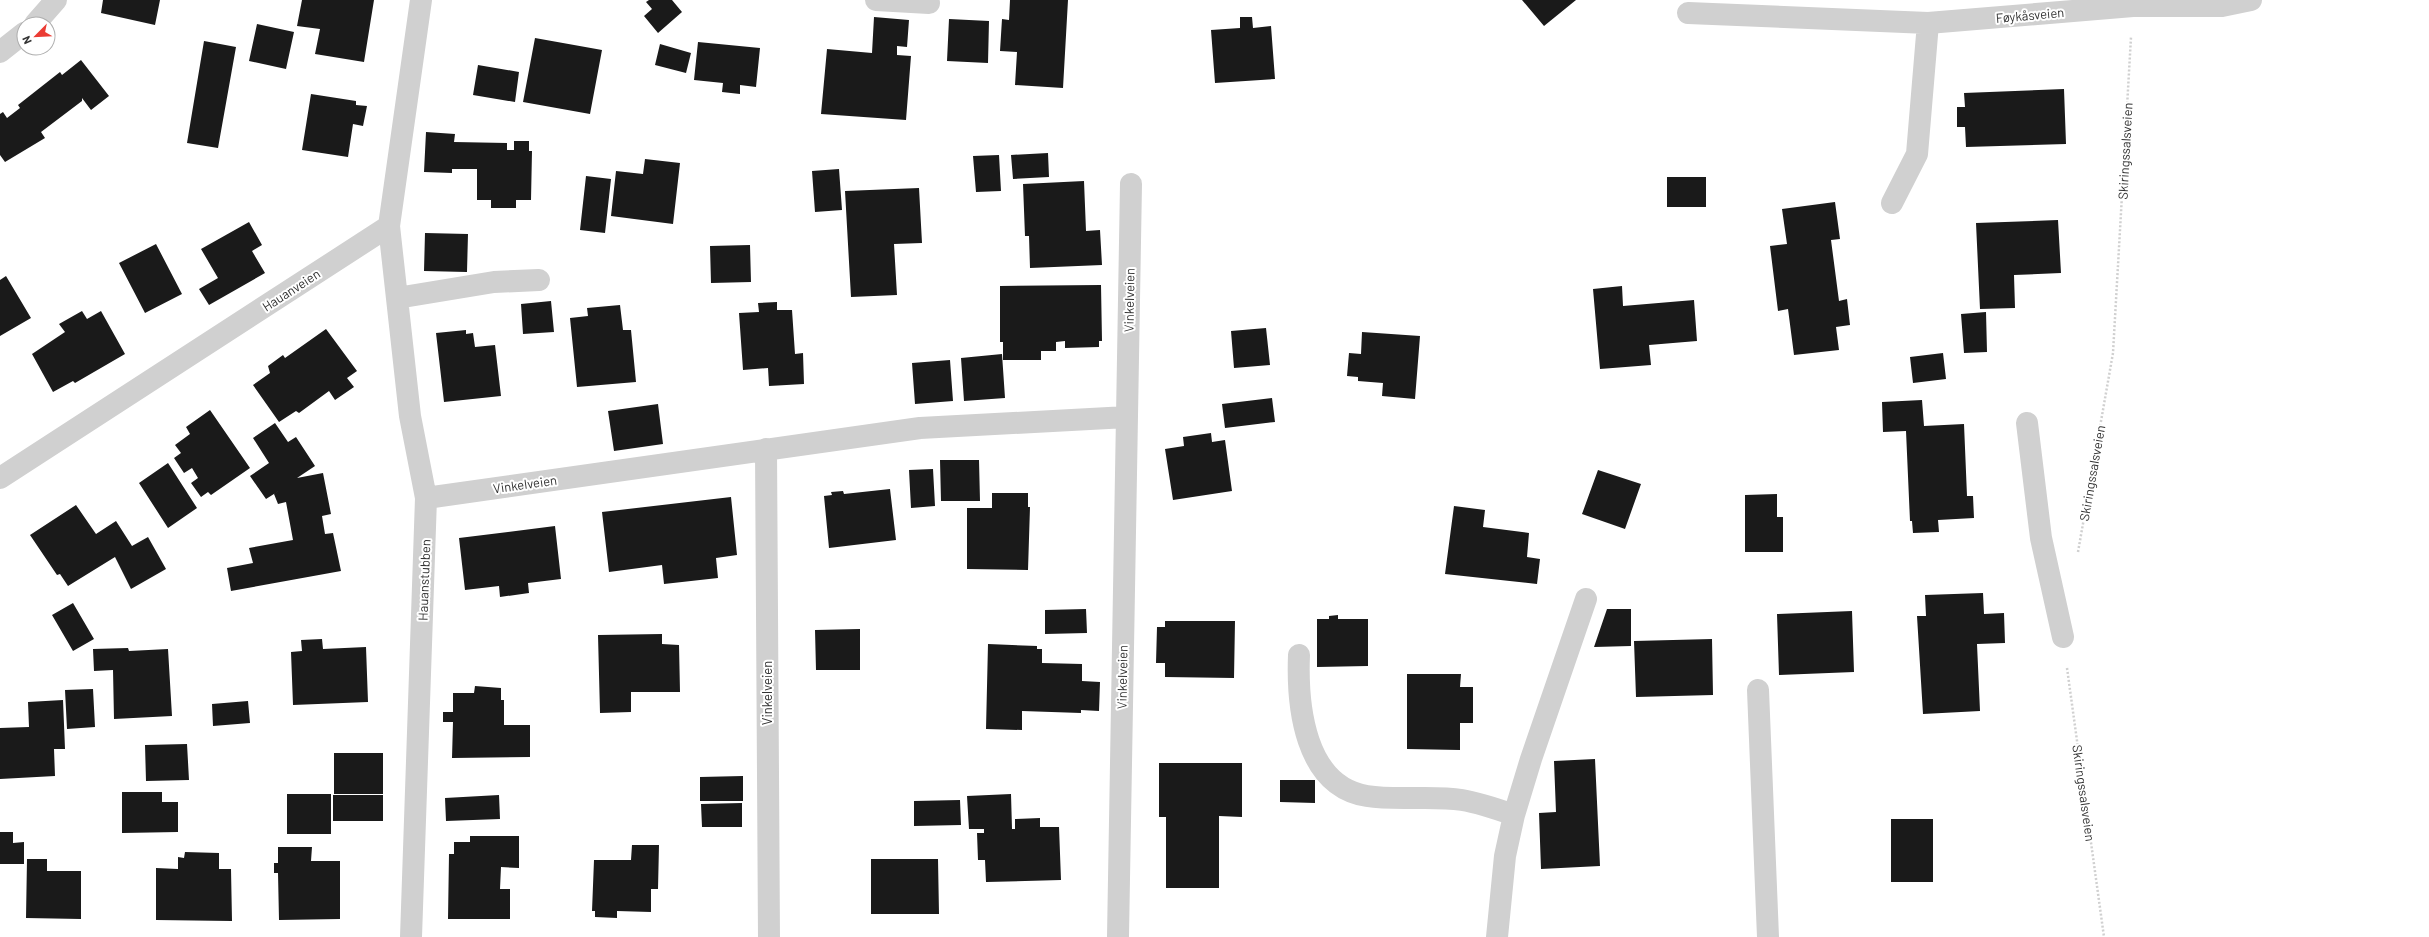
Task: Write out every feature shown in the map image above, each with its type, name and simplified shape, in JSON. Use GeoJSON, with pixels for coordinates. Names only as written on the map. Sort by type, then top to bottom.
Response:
{"type":"FeatureCollection","features":[{"type":"Feature","properties":{"kind":"street"},"geometry":{"type":"LineString","coordinates":[[42,16],[56,0]]}},
{"type":"Feature","properties":{"kind":"street"},"geometry":{"type":"LineString","coordinates":[[389,226],[421,0]]}},
{"type":"Feature","properties":{"kind":"street"},"geometry":{"type":"LineString","coordinates":[[876,0],[929,3]]}},
{"type":"Feature","properties":{"kind":"street","name":"Føykåsveien"},"geometry":{"type":"LineString","coordinates":[[1688,13],[1928,23],[2133,6],[2222,6],[2251,0]]}},
{"type":"Feature","properties":{"kind":"street"},"geometry":{"type":"LineString","coordinates":[[1892,203],[1917,154],[1928,23]]}},
{"type":"Feature","properties":{"kind":"street"},"geometry":{"type":"LineString","coordinates":[[0,52],[16,40]]}},
{"type":"Feature","properties":{"kind":"street","name":"Vinkelveien"},"geometry":{"type":"LineString","coordinates":[[1118,937],[1131,184]]}},
{"type":"Feature","properties":{"kind":"street","name":"Hauanstubben"},"geometry":{"type":"LineString","coordinates":[[389,226],[410,416],[426,498],[411,937]]}},
{"type":"Feature","properties":{"kind":"street","name":"Hauanveien"},"geometry":{"type":"LineString","coordinates":[[0,478],[389,226]]}},
{"type":"Feature","properties":{"kind":"street"},"geometry":{"type":"LineString","coordinates":[[397,298],[494,282],[538,280]]}},
{"type":"Feature","properties":{"kind":"street","name":"Vinkelveien"},"geometry":{"type":"LineString","coordinates":[[426,498],[920,428],[1127,417]]}},
{"type":"Feature","properties":{"kind":"street"},"geometry":{"type":"LineString","coordinates":[[2027,423],[2041,538],[2063,637]]}},
{"type":"Feature","properties":{"kind":"street","name":"Vinkelveien"},"geometry":{"type":"LineString","coordinates":[[766,449],[769,937]]}},
{"type":"Feature","properties":{"kind":"street"},"geometry":{"type":"LineString","coordinates":[[1497,937],[1505,856],[1514,816],[1531,760],[1586,599]]}},
{"type":"Feature","properties":{"kind":"street"},"geometry":{"type":"LineString","coordinates":[[1299,655],[1301,705],[1306,736],[1317,759],[1334,780],[1346,788],[1366,796],[1461,800],[1514,816]]}},
{"type":"Feature","properties":{"kind":"street"},"geometry":{"type":"LineString","coordinates":[[1758,690],[1768,937]]}},
{"type":"Feature","properties":{"kind":"path","name":"Skiringssalsveien"},"geometry":{"type":"LineString","coordinates":[[2078,553],[2113,353],[2133,6]]}},
{"type":"Feature","properties":{"kind":"path","name":"Skiringssalsveien"},"geometry":{"type":"LineString","coordinates":[[2063,637],[2104,937]]}},
{"type":"Feature","properties":{"kind":"building"},"geometry":{"type":"Polygon","coordinates":[[[103,0],[160,0],[155,25],[101,13],[103,0]]]}},
{"type":"Feature","properties":{"kind":"building"},"geometry":{"type":"Polygon","coordinates":[[[302,0],[374,0],[364,62],[315,54],[320,29],[297,26],[302,0]]]}},
{"type":"Feature","properties":{"kind":"building"},"geometry":{"type":"Polygon","coordinates":[[[649,0],[672,0],[682,12],[658,33],[644,16],[652,9],[646,2],[649,0]]]}},
{"type":"Feature","properties":{"kind":"building"},"geometry":{"type":"Polygon","coordinates":[[[1010,0],[1068,0],[1063,88],[1015,85],[1017,52],[1000,51],[1002,19],[1009,20],[1010,0]]]}},
{"type":"Feature","properties":{"kind":"building"},"geometry":{"type":"Polygon","coordinates":[[[1522,0],[1576,0],[1544,26],[1522,0]]]}},
{"type":"Feature","properties":{"kind":"building"},"geometry":{"type":"Polygon","coordinates":[[[874,17],[909,20],[907,47],[897,46],[897,55],[911,56],[906,120],[821,114],[827,49],[872,53],[874,17]]]}},
{"type":"Feature","properties":{"kind":"building"},"geometry":{"type":"Polygon","coordinates":[[[1240,17],[1252,17],[1253,28],[1271,26],[1275,79],[1215,83],[1211,30],[1240,28],[1240,17]]]}},
{"type":"Feature","properties":{"kind":"building"},"geometry":{"type":"Polygon","coordinates":[[[949,19],[989,21],[988,63],[947,61],[949,19]]]}},
{"type":"Feature","properties":{"kind":"building"},"geometry":{"type":"Polygon","coordinates":[[[257,24],[294,32],[286,69],[249,61],[257,24]]]}},
{"type":"Feature","properties":{"kind":"building"},"geometry":{"type":"Polygon","coordinates":[[[535,38],[602,50],[590,114],[523,102],[535,38]]]}},
{"type":"Feature","properties":{"kind":"building"},"geometry":{"type":"Polygon","coordinates":[[[204,41],[236,47],[218,148],[187,143],[204,41]]]}},
{"type":"Feature","properties":{"kind":"building"},"geometry":{"type":"Polygon","coordinates":[[[698,42],[760,48],[756,87],[740,85],[740,94],[722,92],[723,83],[694,80],[698,42]]]}},
{"type":"Feature","properties":{"kind":"building"},"geometry":{"type":"Polygon","coordinates":[[[660,44],[691,53],[686,73],[655,65],[660,44]]]}},
{"type":"Feature","properties":{"kind":"building"},"geometry":{"type":"Polygon","coordinates":[[[81,60],[109,96],[91,110],[82,98],[82,101],[41,132],[45,138],[5,162],[0,155],[0,114],[3,112],[7,118],[20,108],[18,105],[60,72],[62,75],[81,60]]]}},
{"type":"Feature","properties":{"kind":"building"},"geometry":{"type":"Polygon","coordinates":[[[478,65],[519,72],[515,102],[473,95],[478,65]]]}},
{"type":"Feature","properties":{"kind":"building"},"geometry":{"type":"Polygon","coordinates":[[[2064,89],[2066,144],[1966,147],[1965,127],[1957,127],[1957,107],[1965,107],[1964,93],[2064,89]]]}},
{"type":"Feature","properties":{"kind":"building"},"geometry":{"type":"Polygon","coordinates":[[[311,94],[356,101],[356,105],[367,106],[363,126],[353,124],[348,157],[302,150],[311,94]]]}},
{"type":"Feature","properties":{"kind":"building"},"geometry":{"type":"Polygon","coordinates":[[[426,132],[455,134],[454,142],[507,143],[507,150],[514,150],[514,141],[529,141],[529,151],[532,151],[531,200],[516,200],[516,208],[491,208],[491,200],[477,200],[477,169],[452,169],[452,173],[424,172],[426,132]]]}},
{"type":"Feature","properties":{"kind":"building"},"geometry":{"type":"Polygon","coordinates":[[[1048,153],[1049,177],[1013,179],[1011,155],[1048,153]]]}},
{"type":"Feature","properties":{"kind":"building"},"geometry":{"type":"Polygon","coordinates":[[[999,155],[1001,191],[976,192],[973,156],[999,155]]]}},
{"type":"Feature","properties":{"kind":"building"},"geometry":{"type":"Polygon","coordinates":[[[645,159],[680,163],[673,224],[611,216],[616,171],[643,174],[645,159]]]}},
{"type":"Feature","properties":{"kind":"building"},"geometry":{"type":"Polygon","coordinates":[[[839,169],[842,210],[815,212],[812,171],[839,169]]]}},
{"type":"Feature","properties":{"kind":"building"},"geometry":{"type":"Polygon","coordinates":[[[586,176],[611,179],[605,233],[580,230],[586,176]]]}},
{"type":"Feature","properties":{"kind":"building"},"geometry":{"type":"Polygon","coordinates":[[[1667,177],[1706,177],[1706,207],[1667,207],[1667,177]]]}},
{"type":"Feature","properties":{"kind":"building"},"geometry":{"type":"Polygon","coordinates":[[[1084,181],[1086,231],[1100,230],[1102,265],[1030,268],[1029,236],[1025,236],[1023,184],[1084,181]]]}},
{"type":"Feature","properties":{"kind":"building"},"geometry":{"type":"Polygon","coordinates":[[[919,188],[922,243],[894,244],[897,295],[851,297],[845,191],[919,188]]]}},
{"type":"Feature","properties":{"kind":"building"},"geometry":{"type":"Polygon","coordinates":[[[1835,202],[1840,239],[1831,240],[1839,301],[1847,299],[1850,325],[1836,327],[1839,350],[1794,355],[1788,309],[1778,311],[1770,246],[1787,244],[1782,209],[1835,202]]]}},
{"type":"Feature","properties":{"kind":"building"},"geometry":{"type":"Polygon","coordinates":[[[2058,220],[2061,273],[2014,275],[2015,308],[1980,309],[1976,223],[2058,220]]]}},
{"type":"Feature","properties":{"kind":"building"},"geometry":{"type":"Polygon","coordinates":[[[249,222],[262,245],[252,251],[265,273],[209,305],[199,289],[218,278],[201,249],[249,222]]]}},
{"type":"Feature","properties":{"kind":"building"},"geometry":{"type":"Polygon","coordinates":[[[425,233],[468,234],[467,272],[424,271],[425,233]]]}},
{"type":"Feature","properties":{"kind":"building"},"geometry":{"type":"Polygon","coordinates":[[[156,244],[182,294],[145,313],[119,263],[156,244]]]}},
{"type":"Feature","properties":{"kind":"building"},"geometry":{"type":"Polygon","coordinates":[[[750,245],[751,282],[711,283],[710,246],[750,245]]]}},
{"type":"Feature","properties":{"kind":"building"},"geometry":{"type":"Polygon","coordinates":[[[6,276],[31,318],[0,336],[0,280],[6,276]]]}},
{"type":"Feature","properties":{"kind":"building"},"geometry":{"type":"Polygon","coordinates":[[[1101,285],[1102,341],[1099,341],[1099,347],[1065,348],[1065,341],[1056,342],[1056,351],[1041,351],[1041,360],[1003,360],[1003,342],[1000,342],[1000,286],[1101,285]]]}},
{"type":"Feature","properties":{"kind":"building"},"geometry":{"type":"Polygon","coordinates":[[[1622,286],[1623,306],[1694,300],[1697,341],[1649,345],[1651,365],[1600,369],[1593,289],[1622,286]]]}},
{"type":"Feature","properties":{"kind":"building"},"geometry":{"type":"Polygon","coordinates":[[[551,301],[554,332],[523,334],[521,304],[551,301]]]}},
{"type":"Feature","properties":{"kind":"building"},"geometry":{"type":"Polygon","coordinates":[[[777,302],[777,310],[792,310],[795,354],[803,353],[804,384],[769,386],[768,368],[743,370],[739,313],[759,312],[758,303],[777,302]]]}},
{"type":"Feature","properties":{"kind":"building"},"geometry":{"type":"Polygon","coordinates":[[[620,305],[623,330],[631,330],[636,382],[577,387],[570,318],[588,316],[587,308],[620,305]]]}},
{"type":"Feature","properties":{"kind":"building"},"geometry":{"type":"Polygon","coordinates":[[[82,311],[87,319],[101,311],[125,354],[75,383],[73,381],[53,392],[32,354],[65,332],[59,324],[82,311]]]}},
{"type":"Feature","properties":{"kind":"building"},"geometry":{"type":"Polygon","coordinates":[[[1986,312],[1987,352],[1964,353],[1961,314],[1986,312]]]}},
{"type":"Feature","properties":{"kind":"building"},"geometry":{"type":"Polygon","coordinates":[[[1266,328],[1270,365],[1234,368],[1231,331],[1266,328]]]}},
{"type":"Feature","properties":{"kind":"building"},"geometry":{"type":"Polygon","coordinates":[[[326,329],[357,371],[347,378],[354,387],[335,400],[329,391],[299,413],[296,411],[279,422],[253,385],[270,373],[268,366],[283,355],[285,358],[326,329]]]}},
{"type":"Feature","properties":{"kind":"building"},"geometry":{"type":"Polygon","coordinates":[[[466,330],[466,334],[473,333],[475,347],[495,345],[501,396],[444,402],[436,333],[466,330]]]}},
{"type":"Feature","properties":{"kind":"building"},"geometry":{"type":"Polygon","coordinates":[[[1362,332],[1420,336],[1415,399],[1382,396],[1383,383],[1358,381],[1358,377],[1347,376],[1349,353],[1361,354],[1362,332]]]}},
{"type":"Feature","properties":{"kind":"building"},"geometry":{"type":"Polygon","coordinates":[[[1943,353],[1946,379],[1913,383],[1910,357],[1943,353]]]}},
{"type":"Feature","properties":{"kind":"building"},"geometry":{"type":"Polygon","coordinates":[[[1002,354],[1005,398],[964,401],[961,358],[1002,354]]]}},
{"type":"Feature","properties":{"kind":"building"},"geometry":{"type":"Polygon","coordinates":[[[950,360],[953,401],[915,404],[912,363],[950,360]]]}},
{"type":"Feature","properties":{"kind":"building"},"geometry":{"type":"Polygon","coordinates":[[[1272,398],[1275,422],[1225,428],[1222,404],[1272,398]]]}},
{"type":"Feature","properties":{"kind":"building"},"geometry":{"type":"Polygon","coordinates":[[[1922,400],[1924,426],[1964,424],[1967,496],[1973,496],[1974,518],[1938,520],[1939,532],[1913,533],[1912,521],[1910,521],[1906,431],[1883,432],[1882,402],[1922,400]]]}},
{"type":"Feature","properties":{"kind":"building"},"geometry":{"type":"Polygon","coordinates":[[[658,404],[663,444],[614,451],[608,411],[658,404]]]}},
{"type":"Feature","properties":{"kind":"building"},"geometry":{"type":"Polygon","coordinates":[[[210,410],[250,468],[211,495],[208,492],[201,497],[191,483],[198,478],[192,468],[184,473],[174,458],[181,453],[175,445],[190,434],[186,427],[210,410]]]}},
{"type":"Feature","properties":{"kind":"building"},"geometry":{"type":"Polygon","coordinates":[[[275,423],[288,442],[296,437],[315,466],[297,478],[323,473],[331,514],[322,516],[325,534],[333,533],[341,571],[231,591],[227,568],[253,563],[249,548],[293,540],[286,502],[278,504],[274,494],[285,487],[266,499],[250,476],[269,463],[253,438],[275,423]]]}},
{"type":"Feature","properties":{"kind":"building"},"geometry":{"type":"Polygon","coordinates":[[[1211,433],[1212,442],[1225,440],[1232,491],[1173,500],[1165,449],[1184,446],[1183,437],[1211,433]]]}},
{"type":"Feature","properties":{"kind":"building"},"geometry":{"type":"Polygon","coordinates":[[[940,460],[979,460],[980,501],[941,501],[940,460]]]}},
{"type":"Feature","properties":{"kind":"building"},"geometry":{"type":"Polygon","coordinates":[[[168,463],[197,508],[168,528],[139,483],[168,463]]]}},
{"type":"Feature","properties":{"kind":"building"},"geometry":{"type":"Polygon","coordinates":[[[933,469],[935,506],[911,508],[909,470],[933,469]]]}},
{"type":"Feature","properties":{"kind":"building"},"geometry":{"type":"Polygon","coordinates":[[[1598,470],[1641,484],[1625,529],[1582,514],[1598,470]]]}},
{"type":"Feature","properties":{"kind":"building"},"geometry":{"type":"Polygon","coordinates":[[[890,489],[896,540],[829,548],[824,496],[832,495],[831,492],[843,491],[844,494],[890,489]]]}},
{"type":"Feature","properties":{"kind":"building"},"geometry":{"type":"Polygon","coordinates":[[[992,493],[1028,493],[1028,507],[1030,507],[1028,570],[967,569],[967,508],[992,508],[992,493]]]}},
{"type":"Feature","properties":{"kind":"building"},"geometry":{"type":"Polygon","coordinates":[[[1777,494],[1777,517],[1783,517],[1783,552],[1745,552],[1745,495],[1777,494]]]}},
{"type":"Feature","properties":{"kind":"building"},"geometry":{"type":"Polygon","coordinates":[[[731,497],[737,555],[716,558],[718,578],[664,584],[662,565],[609,572],[602,512],[731,497]]]}},
{"type":"Feature","properties":{"kind":"building"},"geometry":{"type":"Polygon","coordinates":[[[76,505],[96,534],[116,521],[132,546],[148,537],[166,569],[131,589],[115,557],[68,586],[60,574],[57,575],[30,535],[76,505]]]}},
{"type":"Feature","properties":{"kind":"building"},"geometry":{"type":"Polygon","coordinates":[[[1454,506],[1485,510],[1483,527],[1529,533],[1527,557],[1540,559],[1537,584],[1445,574],[1454,506]]]}},
{"type":"Feature","properties":{"kind":"building"},"geometry":{"type":"Polygon","coordinates":[[[555,526],[561,579],[528,583],[529,593],[500,597],[499,586],[465,590],[459,538],[555,526]]]}},
{"type":"Feature","properties":{"kind":"building"},"geometry":{"type":"Polygon","coordinates":[[[1983,593],[1984,614],[2004,613],[2005,643],[1977,644],[1980,711],[1923,714],[1917,616],[1926,616],[1925,595],[1983,593]]]}},
{"type":"Feature","properties":{"kind":"building"},"geometry":{"type":"Polygon","coordinates":[[[73,603],[94,639],[73,651],[52,615],[73,603]]]}},
{"type":"Feature","properties":{"kind":"building"},"geometry":{"type":"Polygon","coordinates":[[[1086,609],[1087,633],[1045,634],[1045,610],[1086,609]]]}},
{"type":"Feature","properties":{"kind":"building"},"geometry":{"type":"Polygon","coordinates":[[[1607,609],[1631,609],[1631,646],[1594,647],[1607,609]]]}},
{"type":"Feature","properties":{"kind":"building"},"geometry":{"type":"Polygon","coordinates":[[[1852,611],[1854,672],[1779,675],[1777,614],[1852,611]]]}},
{"type":"Feature","properties":{"kind":"building"},"geometry":{"type":"Polygon","coordinates":[[[1338,615],[1338,619],[1368,619],[1368,666],[1317,667],[1317,619],[1329,619],[1329,616],[1338,615]]]}},
{"type":"Feature","properties":{"kind":"building"},"geometry":{"type":"Polygon","coordinates":[[[1165,621],[1235,621],[1234,678],[1165,677],[1165,663],[1156,663],[1157,627],[1165,627],[1165,621]]]}},
{"type":"Feature","properties":{"kind":"building"},"geometry":{"type":"Polygon","coordinates":[[[860,629],[860,670],[816,670],[815,630],[860,629]]]}},
{"type":"Feature","properties":{"kind":"building"},"geometry":{"type":"Polygon","coordinates":[[[662,634],[662,644],[679,645],[680,692],[631,692],[631,712],[600,713],[598,635],[662,634]]]}},
{"type":"Feature","properties":{"kind":"building"},"geometry":{"type":"Polygon","coordinates":[[[322,639],[323,649],[366,647],[368,702],[293,705],[291,652],[302,651],[301,640],[322,639]]]}},
{"type":"Feature","properties":{"kind":"building"},"geometry":{"type":"Polygon","coordinates":[[[1712,639],[1713,695],[1636,697],[1634,641],[1712,639]]]}},
{"type":"Feature","properties":{"kind":"building"},"geometry":{"type":"Polygon","coordinates":[[[988,644],[1037,646],[1037,649],[1042,649],[1042,663],[1082,664],[1082,681],[1100,682],[1099,711],[1081,710],[1081,713],[1022,711],[1022,730],[986,729],[988,644]]]}},
{"type":"Feature","properties":{"kind":"building"},"geometry":{"type":"Polygon","coordinates":[[[128,648],[129,651],[168,649],[172,716],[114,719],[113,670],[94,671],[93,649],[128,648]]]}},
{"type":"Feature","properties":{"kind":"building"},"geometry":{"type":"Polygon","coordinates":[[[1407,674],[1461,674],[1460,687],[1473,687],[1473,723],[1460,723],[1460,750],[1407,749],[1407,674]]]}},
{"type":"Feature","properties":{"kind":"building"},"geometry":{"type":"Polygon","coordinates":[[[475,686],[501,688],[501,700],[504,700],[504,725],[530,725],[530,757],[452,758],[453,722],[443,722],[443,712],[453,712],[453,693],[474,693],[475,686]]]}},
{"type":"Feature","properties":{"kind":"building"},"geometry":{"type":"Polygon","coordinates":[[[93,689],[95,727],[67,729],[65,690],[93,689]]]}},
{"type":"Feature","properties":{"kind":"building"},"geometry":{"type":"Polygon","coordinates":[[[63,700],[65,749],[54,749],[55,776],[0,779],[0,728],[29,727],[28,702],[63,700]]]}},
{"type":"Feature","properties":{"kind":"building"},"geometry":{"type":"Polygon","coordinates":[[[248,701],[250,723],[213,726],[212,704],[248,701]]]}},
{"type":"Feature","properties":{"kind":"building"},"geometry":{"type":"Polygon","coordinates":[[[187,744],[189,780],[146,781],[145,745],[187,744]]]}},
{"type":"Feature","properties":{"kind":"building"},"geometry":{"type":"Polygon","coordinates":[[[334,753],[383,753],[383,794],[334,794],[334,753]]]}},
{"type":"Feature","properties":{"kind":"building"},"geometry":{"type":"Polygon","coordinates":[[[1595,759],[1600,866],[1541,869],[1539,813],[1556,812],[1554,761],[1595,759]]]}},
{"type":"Feature","properties":{"kind":"building"},"geometry":{"type":"Polygon","coordinates":[[[1159,763],[1242,763],[1242,817],[1219,816],[1219,888],[1166,888],[1166,817],[1159,817],[1159,763]]]}},
{"type":"Feature","properties":{"kind":"building"},"geometry":{"type":"Polygon","coordinates":[[[743,776],[743,801],[700,801],[700,777],[743,776]]]}},
{"type":"Feature","properties":{"kind":"building"},"geometry":{"type":"Polygon","coordinates":[[[1280,780],[1315,780],[1315,803],[1280,802],[1280,780]]]}},
{"type":"Feature","properties":{"kind":"building"},"geometry":{"type":"Polygon","coordinates":[[[122,792],[162,792],[162,802],[178,802],[178,832],[122,833],[122,792]]]}},
{"type":"Feature","properties":{"kind":"building"},"geometry":{"type":"Polygon","coordinates":[[[287,794],[331,794],[331,834],[287,834],[287,794]]]}},
{"type":"Feature","properties":{"kind":"building"},"geometry":{"type":"Polygon","coordinates":[[[1011,794],[1012,829],[1015,829],[1015,819],[1040,818],[1040,827],[1059,827],[1061,880],[986,882],[985,860],[978,860],[977,833],[984,833],[984,829],[969,829],[967,796],[1011,794]]]}},
{"type":"Feature","properties":{"kind":"building"},"geometry":{"type":"Polygon","coordinates":[[[333,795],[383,795],[383,821],[333,821],[333,795]]]}},
{"type":"Feature","properties":{"kind":"building"},"geometry":{"type":"Polygon","coordinates":[[[499,795],[500,819],[446,821],[445,798],[499,795]]]}},
{"type":"Feature","properties":{"kind":"building"},"geometry":{"type":"Polygon","coordinates":[[[960,800],[961,825],[914,826],[914,801],[960,800]]]}},
{"type":"Feature","properties":{"kind":"building"},"geometry":{"type":"Polygon","coordinates":[[[742,803],[742,827],[702,827],[701,804],[742,803]]]}},
{"type":"Feature","properties":{"kind":"building"},"geometry":{"type":"Polygon","coordinates":[[[1891,819],[1933,819],[1933,882],[1891,882],[1891,819]]]}},
{"type":"Feature","properties":{"kind":"building"},"geometry":{"type":"Polygon","coordinates":[[[0,832],[13,832],[13,843],[24,842],[24,864],[0,864],[0,832]]]}},
{"type":"Feature","properties":{"kind":"building"},"geometry":{"type":"Polygon","coordinates":[[[470,836],[519,836],[519,868],[501,867],[500,889],[510,889],[510,919],[448,919],[449,854],[454,854],[454,842],[470,842],[470,836]]]}},
{"type":"Feature","properties":{"kind":"building"},"geometry":{"type":"Polygon","coordinates":[[[632,845],[659,845],[658,889],[651,889],[651,912],[617,911],[617,918],[595,917],[595,911],[592,911],[594,860],[631,860],[632,845]]]}},
{"type":"Feature","properties":{"kind":"building"},"geometry":{"type":"Polygon","coordinates":[[[278,847],[312,847],[311,861],[340,861],[340,919],[279,920],[278,873],[274,873],[274,863],[278,863],[278,847]]]}},
{"type":"Feature","properties":{"kind":"building"},"geometry":{"type":"Polygon","coordinates":[[[185,852],[219,853],[219,869],[231,869],[232,921],[156,920],[156,868],[178,869],[178,857],[184,858],[185,852]]]}},
{"type":"Feature","properties":{"kind":"building"},"geometry":{"type":"Polygon","coordinates":[[[27,859],[47,859],[47,871],[81,871],[81,919],[26,918],[27,859]]]}},
{"type":"Feature","properties":{"kind":"building"},"geometry":{"type":"Polygon","coordinates":[[[871,859],[938,859],[939,914],[871,914],[871,859]]]}}]}
